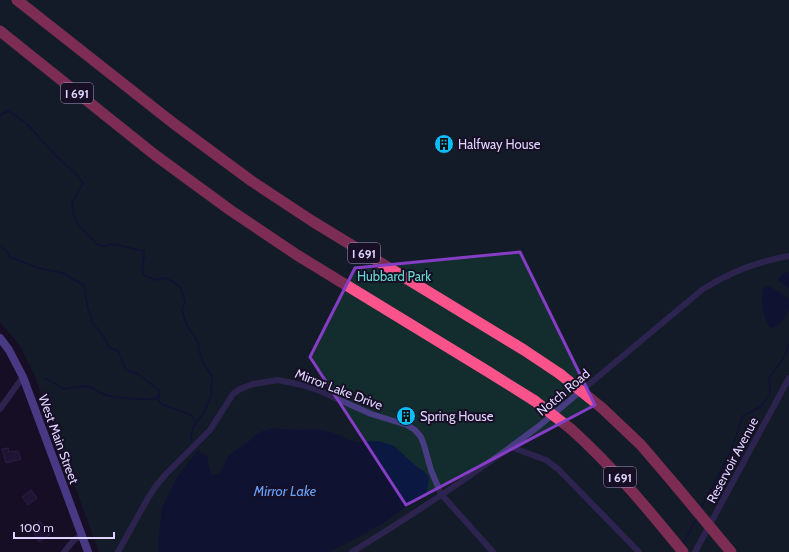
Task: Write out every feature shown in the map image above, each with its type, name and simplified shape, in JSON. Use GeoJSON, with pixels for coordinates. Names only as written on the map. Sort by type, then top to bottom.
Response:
{"type":"FeatureCollection","features":[{"type":"Feature","properties":{"kind":"highway","name":"I 691"},"geometry":{"type":"LineString","coordinates":[[17,0],[138,95],[253,182],[312,221],[524,350],[560,374],[602,408],[641,445],[731,552]]}},
{"type":"Feature","properties":{"kind":"highway","name":"I 691"},"geometry":{"type":"LineString","coordinates":[[0,31],[161,160],[230,210],[297,254],[535,401],[571,429],[616,472],[683,552]]}},
{"type":"Feature","properties":{"kind":"main road","name":"West Main Street"},"geometry":{"type":"LineString","coordinates":[[0,338],[9,350],[23,376],[88,552]]}},
{"type":"Feature","properties":{"kind":"street","name":"Notch Road"},"geometry":{"type":"LineString","coordinates":[[352,552],[406,518],[511,447],[539,426],[714,282],[740,270],[789,256]]}},
{"type":"Feature","properties":{"kind":"street"},"geometry":{"type":"LineString","coordinates":[[0,409],[23,376]]}},
{"type":"Feature","properties":{"kind":"street","name":"Reservoir Avenue"},"geometry":{"type":"LineString","coordinates":[[695,552],[789,378]]}},
{"type":"Feature","properties":{"kind":"street","name":"Mirror Lake Drive"},"geometry":{"type":"LineString","coordinates":[[118,552],[156,486],[206,433],[233,394],[240,389],[253,384],[278,380],[302,385],[338,398],[371,414],[407,425],[415,430],[421,437],[431,470],[441,494],[493,552]]}},
{"type":"Feature","properties":{"kind":"street"},"geometry":{"type":"LineString","coordinates":[[511,447],[546,460],[558,469],[639,552]]}},
{"type":"Feature","properties":{"kind":"street"},"geometry":{"type":"LineString","coordinates":[[64,552],[74,540],[82,535]]}},
{"type":"Feature","properties":{"kind":"highlighted area"},"geometry":{"type":"Polygon","coordinates":[[[520,252],[595,405],[406,505],[310,357],[355,268],[520,252]]]}},
{"type":"Feature","properties":{"kind":"green space","name":"Hubbard Park"},"geometry":{"type":"Polygon","coordinates":[[[0,0],[789,0],[789,552],[99,552],[35,376],[20,346],[0,322],[0,0]]]}},
{"type":"Feature","properties":{"kind":"water"},"geometry":{"type":"Polygon","coordinates":[[[789,272],[789,289],[778,280],[782,274],[789,272]]]}},
{"type":"Feature","properties":{"kind":"water"},"geometry":{"type":"Polygon","coordinates":[[[767,286],[789,299],[789,310],[786,316],[782,322],[773,328],[770,328],[766,320],[762,304],[763,289],[767,286]]]}},
{"type":"Feature","properties":{"kind":"water","name":"Mirror Lake"},"geometry":{"type":"Polygon","coordinates":[[[273,428],[296,430],[315,429],[331,432],[346,439],[358,442],[378,441],[394,446],[417,467],[425,472],[429,478],[427,492],[385,522],[330,552],[159,552],[158,544],[162,507],[176,479],[198,449],[203,455],[205,454],[207,456],[212,475],[219,474],[229,455],[248,442],[255,435],[273,428]]]}},
{"type":"Feature","properties":{"kind":"building","name":"Halfway House"},"geometry":{"type":"Polygon","coordinates":[[[442,140],[446,140],[448,141],[448,149],[442,150],[439,147],[439,143],[442,140]]]}},
{"type":"Feature","properties":{"kind":"building"},"geometry":{"type":"Polygon","coordinates":[[[8,448],[9,452],[18,451],[21,459],[6,463],[2,449],[8,448]]]}},
{"type":"Feature","properties":{"kind":"building"},"geometry":{"type":"Polygon","coordinates":[[[31,490],[37,498],[28,505],[22,497],[31,490]]]}},
{"type":"Feature","properties":{"kind":"building"},"geometry":{"type":"Polygon","coordinates":[[[40,521],[50,535],[39,542],[33,532],[35,531],[32,526],[40,521]]]}},
{"type":"Feature","properties":{"kind":"waterway"},"geometry":{"type":"LineString","coordinates":[[0,115],[8,111],[26,123],[83,183],[72,203],[73,213],[78,225],[98,245],[104,246],[113,244],[144,251],[142,268],[144,275],[155,280],[164,278],[172,281],[181,288],[185,302],[182,310],[186,324],[198,342],[203,363],[212,379],[211,396],[204,413],[194,425],[191,435],[192,441]]}},
{"type":"Feature","properties":{"kind":"waterway"},"geometry":{"type":"LineString","coordinates":[[0,245],[10,257],[38,268],[62,273],[84,285],[88,309],[93,323],[104,337],[109,347],[118,351],[126,370],[138,374],[159,390],[159,401],[163,405],[189,414],[193,417],[196,424]]}},
{"type":"Feature","properties":{"kind":"waterway"},"geometry":{"type":"LineString","coordinates":[[700,510],[730,453],[743,416],[760,407],[770,394],[769,378],[783,359],[789,344]]}},
{"type":"Feature","properties":{"kind":"waterway"},"geometry":{"type":"LineString","coordinates":[[45,378],[64,389],[83,386],[90,387],[105,395],[135,399],[154,400],[158,396]]}},
{"type":"Feature","properties":{"kind":"waterway"},"geometry":{"type":"LineString","coordinates":[[682,546],[697,518]]}},
{"type":"Feature","properties":{"kind":"place","name":"Halfway House"},"geometry":{"type":"Point","coordinates":[444,144]}},
{"type":"Feature","properties":{"kind":"place","name":"Spring House"},"geometry":{"type":"Point","coordinates":[406,416]}}]}
